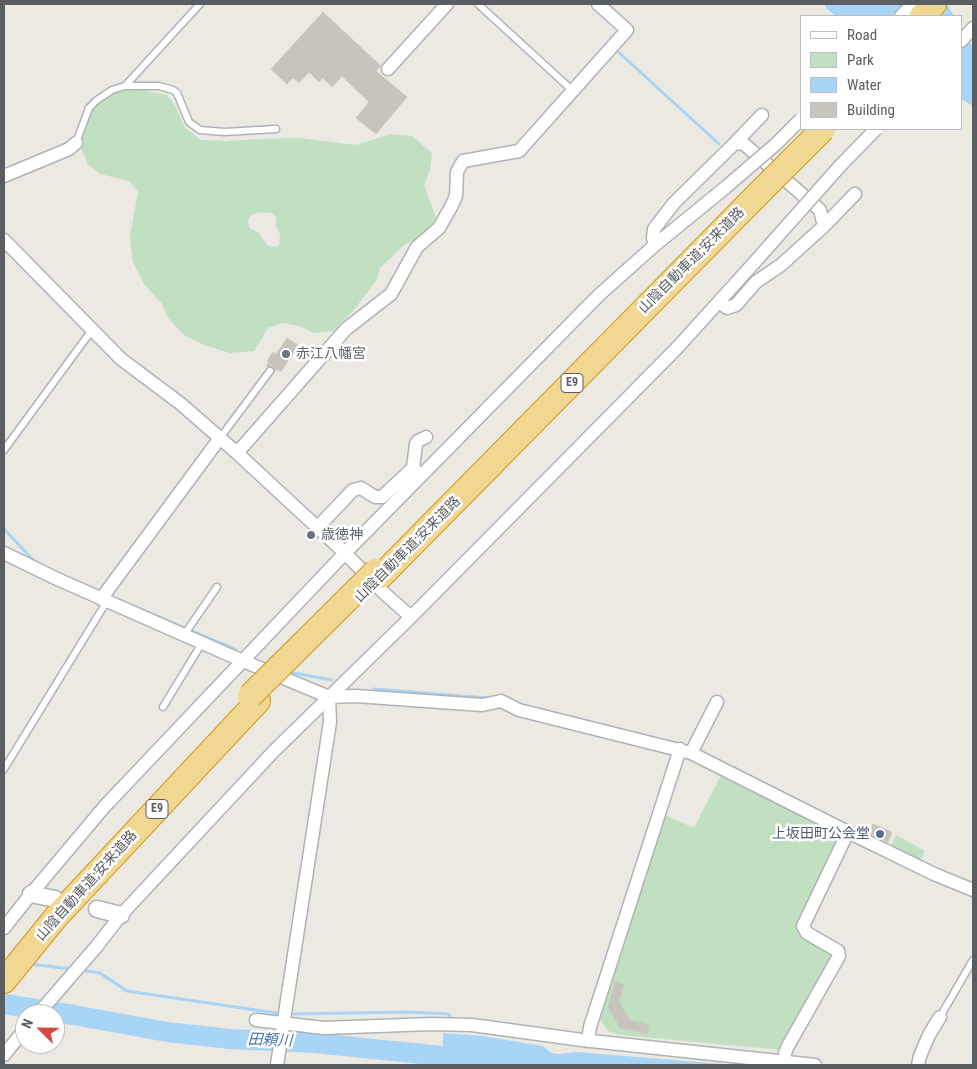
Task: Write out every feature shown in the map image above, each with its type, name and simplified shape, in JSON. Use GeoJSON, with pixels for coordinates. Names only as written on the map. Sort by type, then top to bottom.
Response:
{"type":"FeatureCollection","features":[{"type":"Feature","properties":{"kind":"highway"},"geometry":{"type":"LineString","coordinates":[[923,15],[934,4]]}},
{"type":"Feature","properties":{"kind":"highway"},"geometry":{"type":"LineString","coordinates":[[934,15],[946,4]]}},
{"type":"Feature","properties":{"kind":"highway","name":"山陰自動車道;安来道路"},"geometry":{"type":"LineString","coordinates":[[760,188],[809,130]]}},
{"type":"Feature","properties":{"kind":"highway","name":"山陰自動車道;安来道路"},"geometry":{"type":"LineString","coordinates":[[4,971],[54,910],[254,699],[378,574],[569,374],[822,130]]}},
{"type":"Feature","properties":{"kind":"highway","name":"山陰自動車道;安来道路"},"geometry":{"type":"LineString","coordinates":[[4,981],[54,910]]}},
{"type":"Feature","properties":{"kind":"street"},"geometry":{"type":"LineString","coordinates":[[388,69],[447,4]]}},
{"type":"Feature","properties":{"kind":"street"},"geometry":{"type":"LineString","coordinates":[[237,453],[346,329],[391,294],[417,247],[439,228],[452,207],[456,196],[457,172],[462,161],[519,152],[627,30],[598,4]]}},
{"type":"Feature","properties":{"kind":"street"},"geometry":{"type":"LineString","coordinates":[[902,15],[913,4]]}},
{"type":"Feature","properties":{"kind":"street"},"geometry":{"type":"LineString","coordinates":[[962,40],[973,28]]}},
{"type":"Feature","properties":{"kind":"street"},"geometry":{"type":"LineString","coordinates":[[654,245],[654,228],[674,203],[736,143],[762,114]]}},
{"type":"Feature","properties":{"kind":"street"},"geometry":{"type":"LineString","coordinates":[[4,928],[105,806],[345,553],[417,472],[599,295],[654,245],[776,144],[800,120]]}},
{"type":"Feature","properties":{"kind":"street"},"geometry":{"type":"LineString","coordinates":[[47,1004],[122,915],[273,752],[412,617],[677,348],[840,166],[875,130]]}},
{"type":"Feature","properties":{"kind":"street"},"geometry":{"type":"LineString","coordinates":[[4,176],[69,149],[76,143]]}},
{"type":"Feature","properties":{"kind":"street"},"geometry":{"type":"LineString","coordinates":[[736,143],[744,144],[820,210],[824,226]]}},
{"type":"Feature","properties":{"kind":"street"},"geometry":{"type":"LineString","coordinates":[[720,302],[727,308],[736,305],[756,282],[781,265],[824,226],[855,194]]}},
{"type":"Feature","properties":{"kind":"street"},"geometry":{"type":"LineString","coordinates":[[4,240],[121,359],[181,404],[237,453],[345,553],[384,593],[412,617]]}},
{"type":"Feature","properties":{"kind":"street"},"geometry":{"type":"LineString","coordinates":[[417,472],[416,444],[426,437]]}},
{"type":"Feature","properties":{"kind":"street"},"geometry":{"type":"LineString","coordinates":[[105,596],[220,438]]}},
{"type":"Feature","properties":{"kind":"street"},"geometry":{"type":"LineString","coordinates":[[317,528],[353,490],[360,488],[375,497],[382,497],[417,472]]}},
{"type":"Feature","properties":{"kind":"street"},"geometry":{"type":"LineString","coordinates":[[4,553],[55,578],[105,596],[187,631],[202,643],[330,697],[356,696],[482,705],[501,701],[520,710],[686,751],[934,874],[973,890]]}},
{"type":"Feature","properties":{"kind":"street"},"geometry":{"type":"LineString","coordinates":[[277,1065],[330,722],[330,697]]}},
{"type":"Feature","properties":{"kind":"street"},"geometry":{"type":"LineString","coordinates":[[588,1041],[590,1027],[686,751],[717,702]]}},
{"type":"Feature","properties":{"kind":"street"},"geometry":{"type":"LineString","coordinates":[[785,1063],[785,1053],[788,1046],[839,956],[838,951],[807,934],[803,926],[848,832]]}},
{"type":"Feature","properties":{"kind":"street"},"geometry":{"type":"LineString","coordinates":[[31,894],[54,910]]}},
{"type":"Feature","properties":{"kind":"street"},"geometry":{"type":"LineString","coordinates":[[97,909],[122,915]]}},
{"type":"Feature","properties":{"kind":"street"},"geometry":{"type":"LineString","coordinates":[[918,1065],[929,1035],[940,1017]]}},
{"type":"Feature","properties":{"kind":"street"},"geometry":{"type":"LineString","coordinates":[[256,1020],[283,1025],[324,1028],[422,1024],[472,1025],[588,1041],[815,1065]]}},
{"type":"Feature","properties":{"kind":"street"},"geometry":{"type":"LineString","coordinates":[[4,1055],[15,1041]]}},
{"type":"Feature","properties":{"kind":"lane"},"geometry":{"type":"LineString","coordinates":[[126,86],[131,78],[200,4]]}},
{"type":"Feature","properties":{"kind":"lane"},"geometry":{"type":"LineString","coordinates":[[478,4],[573,91]]}},
{"type":"Feature","properties":{"kind":"lane"},"geometry":{"type":"LineString","coordinates":[[76,143],[89,108],[112,90],[126,86],[166,87],[172,90],[177,93],[190,122],[200,130],[225,132],[276,129]]}},
{"type":"Feature","properties":{"kind":"lane"},"geometry":{"type":"LineString","coordinates":[[4,450],[92,330]]}},
{"type":"Feature","properties":{"kind":"lane"},"geometry":{"type":"LineString","coordinates":[[220,438],[270,371]]}},
{"type":"Feature","properties":{"kind":"lane"},"geometry":{"type":"LineString","coordinates":[[187,631],[217,587]]}},
{"type":"Feature","properties":{"kind":"lane"},"geometry":{"type":"LineString","coordinates":[[4,768],[105,596]]}},
{"type":"Feature","properties":{"kind":"lane"},"geometry":{"type":"LineString","coordinates":[[163,707],[202,643]]}},
{"type":"Feature","properties":{"kind":"lane"},"geometry":{"type":"LineString","coordinates":[[940,1017],[973,960]]}},
{"type":"Feature","properties":{"kind":"green space"},"geometry":{"type":"Polygon","coordinates":[[[141,90],[167,95],[175,105],[185,128],[201,140],[226,141],[299,138],[356,145],[391,134],[412,136],[432,153],[430,170],[424,185],[436,218],[426,233],[403,246],[380,268],[376,281],[353,311],[333,331],[314,333],[300,326],[283,323],[268,328],[254,351],[230,353],[204,345],[184,335],[168,318],[162,304],[144,284],[133,262],[130,237],[138,192],[129,181],[100,174],[88,164],[82,151],[81,142],[92,110],[103,99],[118,91],[141,90]],[[259,212],[251,215],[248,221],[249,228],[258,232],[267,245],[274,247],[279,245],[280,234],[276,226],[276,217],[271,213],[259,212]]]}},
{"type":"Feature","properties":{"kind":"green space"},"geometry":{"type":"Polygon","coordinates":[[[721,775],[843,836],[798,927],[800,933],[833,951],[835,957],[781,1050],[620,1035],[608,1031],[601,1021],[600,1015],[663,814],[694,828],[721,775]]]}},
{"type":"Feature","properties":{"kind":"green space"},"geometry":{"type":"Polygon","coordinates":[[[896,835],[925,851],[920,861],[890,848],[896,835]]]}},
{"type":"Feature","properties":{"kind":"water"},"geometry":{"type":"Polygon","coordinates":[[[824,4],[947,4],[953,15],[835,15],[824,4]]]}},
{"type":"Feature","properties":{"kind":"water"},"geometry":{"type":"Polygon","coordinates":[[[962,30],[973,48],[973,106],[962,100],[962,30]]]}},
{"type":"Feature","properties":{"kind":"water"},"geometry":{"type":"Polygon","coordinates":[[[443,1033],[482,1036],[543,1046],[551,1053],[559,1054],[577,1052],[734,1065],[443,1065],[443,1033]]]}},
{"type":"Feature","properties":{"kind":"building"},"geometry":{"type":"Polygon","coordinates":[[[323,12],[381,66],[376,71],[407,97],[376,134],[356,118],[369,102],[342,76],[332,87],[323,78],[319,82],[309,72],[299,83],[293,78],[287,84],[271,69],[323,12]]]}},
{"type":"Feature","properties":{"kind":"building","name":"赤江八幡宮"},"geometry":{"type":"Polygon","coordinates":[[[287,338],[298,345],[281,372],[277,369],[275,372],[273,367],[266,366],[269,362],[267,361],[273,352],[276,354],[287,338]]]}},
{"type":"Feature","properties":{"kind":"building","name":"上坂田町公会堂"},"geometry":{"type":"Polygon","coordinates":[[[873,824],[892,832],[888,842],[869,833],[873,824]]]}},
{"type":"Feature","properties":{"kind":"building"},"geometry":{"type":"Polygon","coordinates":[[[615,982],[624,984],[619,1002],[630,1020],[649,1025],[647,1034],[620,1028],[608,1007],[615,982]]]}},
{"type":"Feature","properties":{"kind":"waterway"},"geometry":{"type":"LineString","coordinates":[[614,48],[719,144]]}},
{"type":"Feature","properties":{"kind":"waterway"},"geometry":{"type":"LineString","coordinates":[[4,529],[34,561]]}},
{"type":"Feature","properties":{"kind":"waterway"},"geometry":{"type":"LineString","coordinates":[[133,606],[236,650]]}},
{"type":"Feature","properties":{"kind":"waterway"},"geometry":{"type":"LineString","coordinates":[[288,672],[332,680]]}},
{"type":"Feature","properties":{"kind":"waterway"},"geometry":{"type":"LineString","coordinates":[[374,689],[487,698]]}},
{"type":"Feature","properties":{"kind":"waterway"},"geometry":{"type":"LineString","coordinates":[[29,964],[72,969]]}},
{"type":"Feature","properties":{"kind":"waterway"},"geometry":{"type":"LineString","coordinates":[[81,970],[100,973],[127,991],[276,1013]]}},
{"type":"Feature","properties":{"kind":"waterway","name":"田頼川"},"geometry":{"type":"LineString","coordinates":[[4,1004],[167,1032],[230,1039],[315,1043],[471,1059]]}},
{"type":"Feature","properties":{"kind":"waterway"},"geometry":{"type":"LineString","coordinates":[[294,1014],[408,1012],[449,1014],[451,1022]]}},
{"type":"Feature","properties":{"kind":"place","name":"赤江八幡宮"},"geometry":{"type":"Point","coordinates":[286,354]}},
{"type":"Feature","properties":{"kind":"place","name":"歳徳神"},"geometry":{"type":"Point","coordinates":[311,535]}},
{"type":"Feature","properties":{"kind":"place","name":"上坂田町公会堂"},"geometry":{"type":"Point","coordinates":[880,834]}}]}
